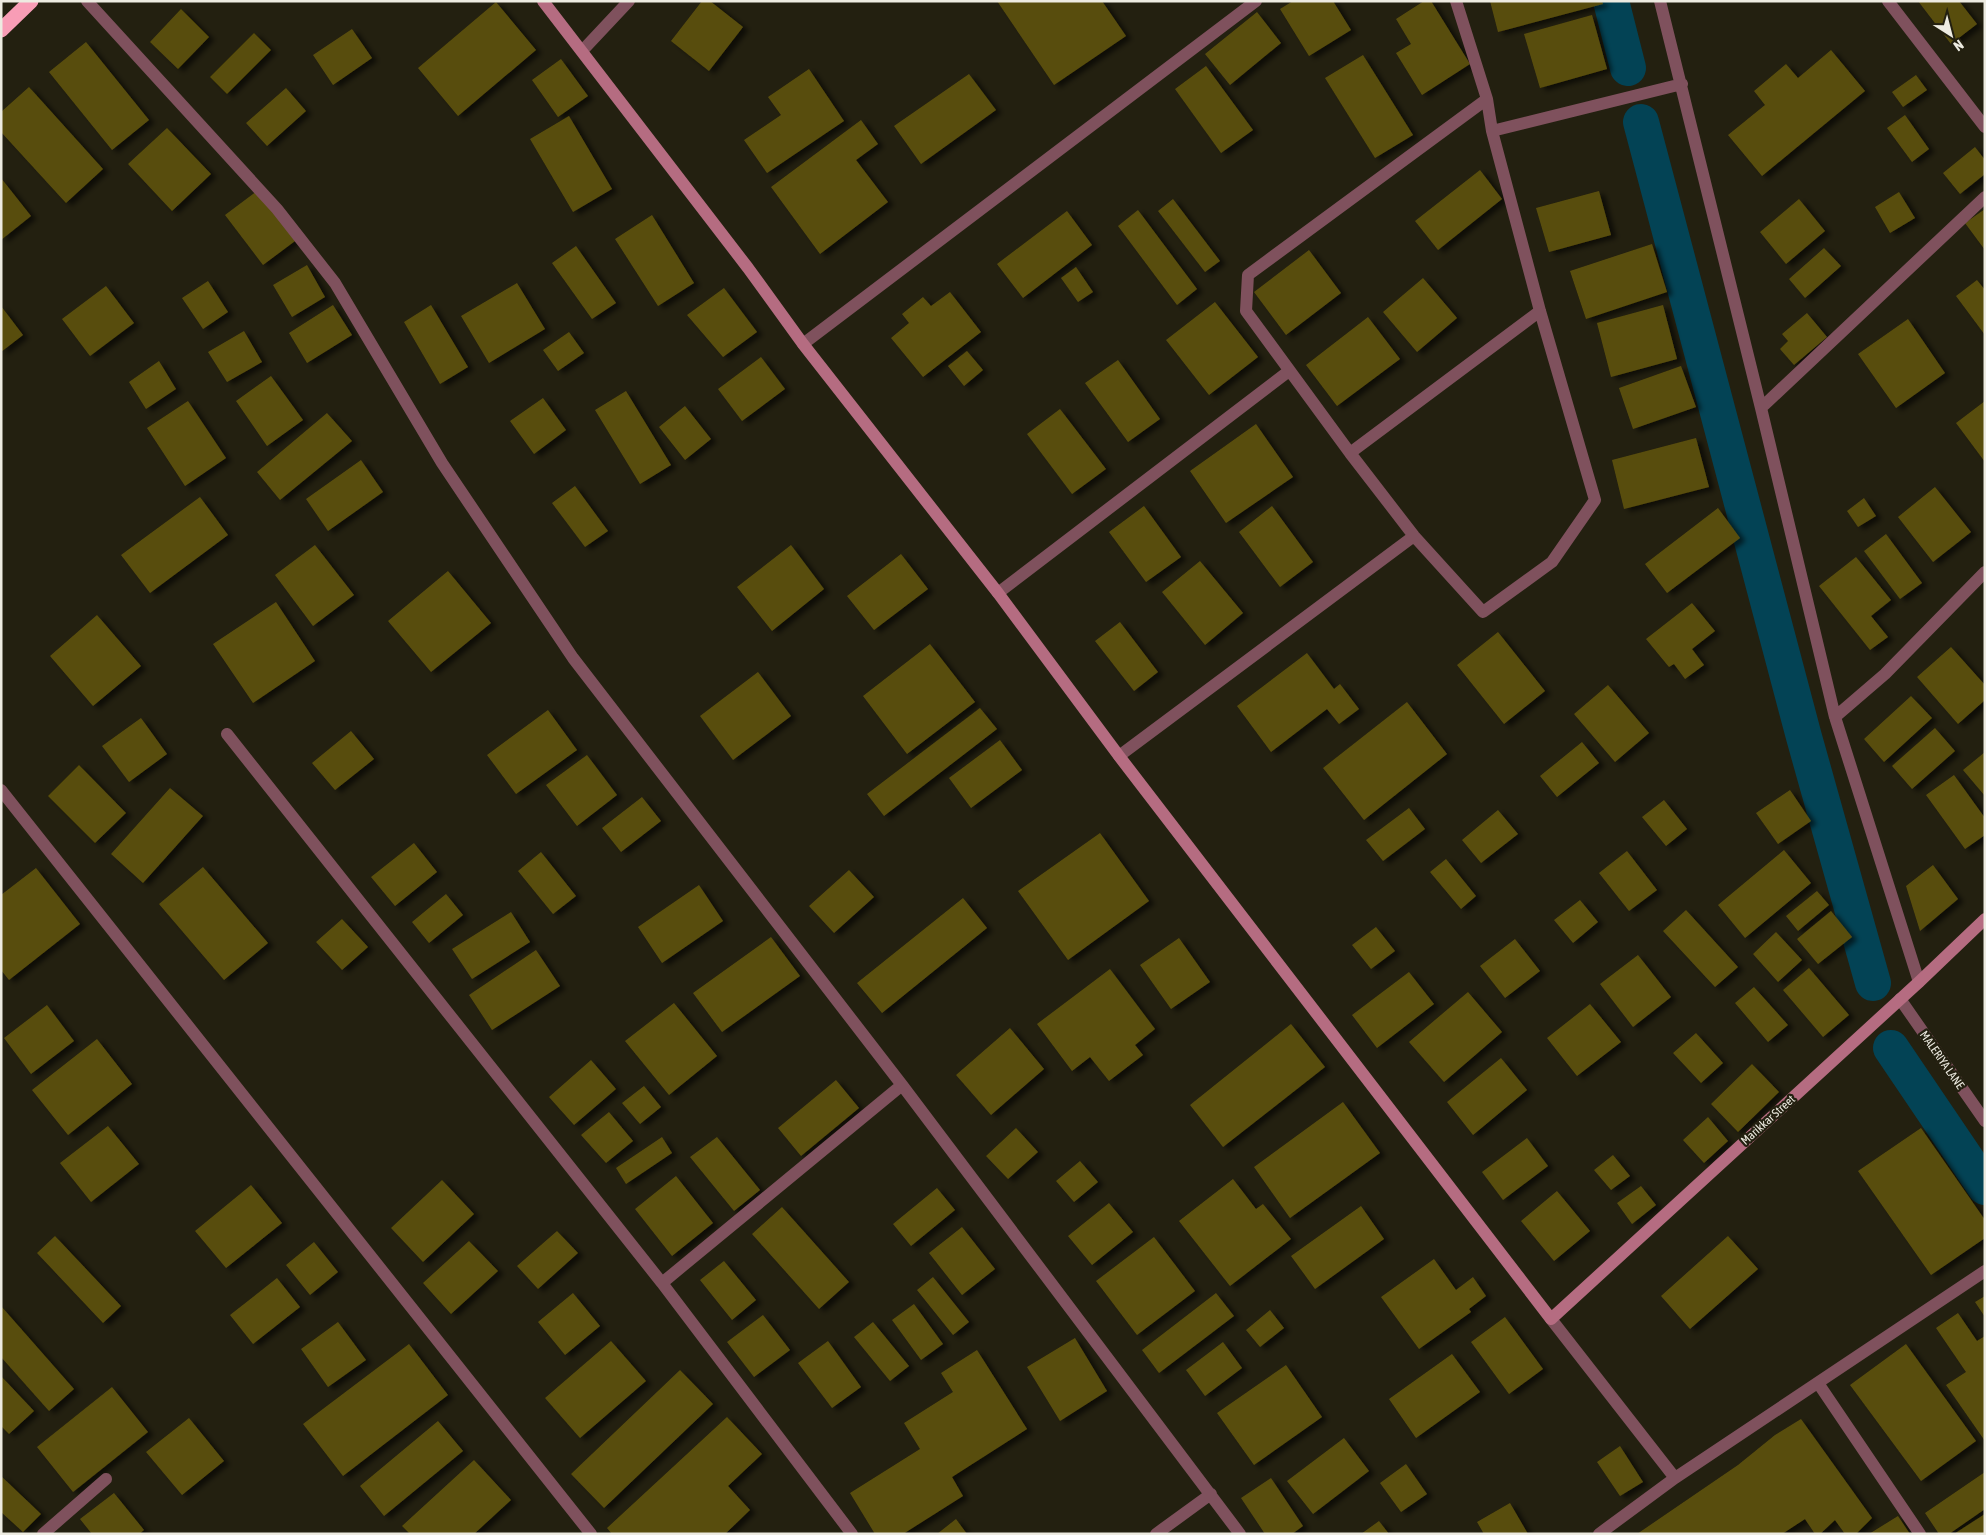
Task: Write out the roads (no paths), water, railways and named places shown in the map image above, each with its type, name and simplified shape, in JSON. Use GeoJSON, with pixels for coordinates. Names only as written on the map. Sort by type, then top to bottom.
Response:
{"type":"FeatureCollection","features":[{"type":"Feature","properties":{"kind":"highway"},"geometry":{"type":"LineString","coordinates":[[1,30],[31,1]]}},
{"type":"Feature","properties":{"kind":"street"},"geometry":{"type":"LineString","coordinates":[[87,1],[277,209],[335,283],[442,463],[573,658],[902,1085],[1212,1494],[1240,1534]]}},
{"type":"Feature","properties":{"kind":"street"},"geometry":{"type":"LineString","coordinates":[[543,1],[748,268],[803,344],[998,593],[1119,756],[1675,1478]]}},
{"type":"Feature","properties":{"kind":"street"},"geometry":{"type":"LineString","coordinates":[[582,51],[629,1]]}},
{"type":"Feature","properties":{"kind":"street"},"geometry":{"type":"LineString","coordinates":[[803,344],[1256,1]]}},
{"type":"Feature","properties":{"kind":"street"},"geometry":{"type":"LineString","coordinates":[[1456,1],[1487,99],[1492,131],[1540,311],[1595,500],[1552,562],[1483,612],[1414,536],[1350,453],[1246,311],[1248,276],[1487,99]]}},
{"type":"Feature","properties":{"kind":"street"},"geometry":{"type":"LineString","coordinates":[[1660,1],[1682,84],[1835,717],[1919,982]]}},
{"type":"Feature","properties":{"kind":"street"},"geometry":{"type":"LineString","coordinates":[[1888,1],[1985,127]]}},
{"type":"Feature","properties":{"kind":"street"},"geometry":{"type":"LineString","coordinates":[[1492,131],[1682,84]]}},
{"type":"Feature","properties":{"kind":"street"},"geometry":{"type":"LineString","coordinates":[[1761,408],[1985,197]]}},
{"type":"Feature","properties":{"kind":"street"},"geometry":{"type":"LineString","coordinates":[[1350,453],[1540,311]]}},
{"type":"Feature","properties":{"kind":"street"},"geometry":{"type":"LineString","coordinates":[[998,593],[1289,371]]}},
{"type":"Feature","properties":{"kind":"street"},"geometry":{"type":"LineString","coordinates":[[1119,756],[1414,536]]}},
{"type":"Feature","properties":{"kind":"street"},"geometry":{"type":"LineString","coordinates":[[1835,717],[1885,674],[1985,572]]}},
{"type":"Feature","properties":{"kind":"street"},"geometry":{"type":"LineString","coordinates":[[227,734],[662,1283],[852,1534]]}},
{"type":"Feature","properties":{"kind":"street"},"geometry":{"type":"LineString","coordinates":[[1,790],[591,1534]]}},
{"type":"Feature","properties":{"kind":"street","name":"Marikkar Street"},"geometry":{"type":"LineString","coordinates":[[1551,1319],[1919,982],[1985,919]]}},
{"type":"Feature","properties":{"kind":"street","name":"MALERIYA LANE"},"geometry":{"type":"LineString","coordinates":[[1900,999],[1985,1120]]}},
{"type":"Feature","properties":{"kind":"street"},"geometry":{"type":"LineString","coordinates":[[662,1283],[902,1085]]}},
{"type":"Feature","properties":{"kind":"street"},"geometry":{"type":"LineString","coordinates":[[1599,1534],[1675,1478],[1985,1271]]}},
{"type":"Feature","properties":{"kind":"street"},"geometry":{"type":"LineString","coordinates":[[1818,1383],[1920,1534]]}},
{"type":"Feature","properties":{"kind":"street"},"geometry":{"type":"LineString","coordinates":[[43,1534],[106,1479]]}},
{"type":"Feature","properties":{"kind":"street"},"geometry":{"type":"LineString","coordinates":[[1156,1534],[1212,1494]]}},
{"type":"Feature","properties":{"kind":"waterway"},"geometry":{"type":"LineString","coordinates":[[1611,1],[1628,68]]}},
{"type":"Feature","properties":{"kind":"waterway"},"geometry":{"type":"LineString","coordinates":[[1641,122],[1804,737],[1873,983]]}},
{"type":"Feature","properties":{"kind":"waterway"},"geometry":{"type":"LineString","coordinates":[[1891,1048],[1985,1187]]}}]}
